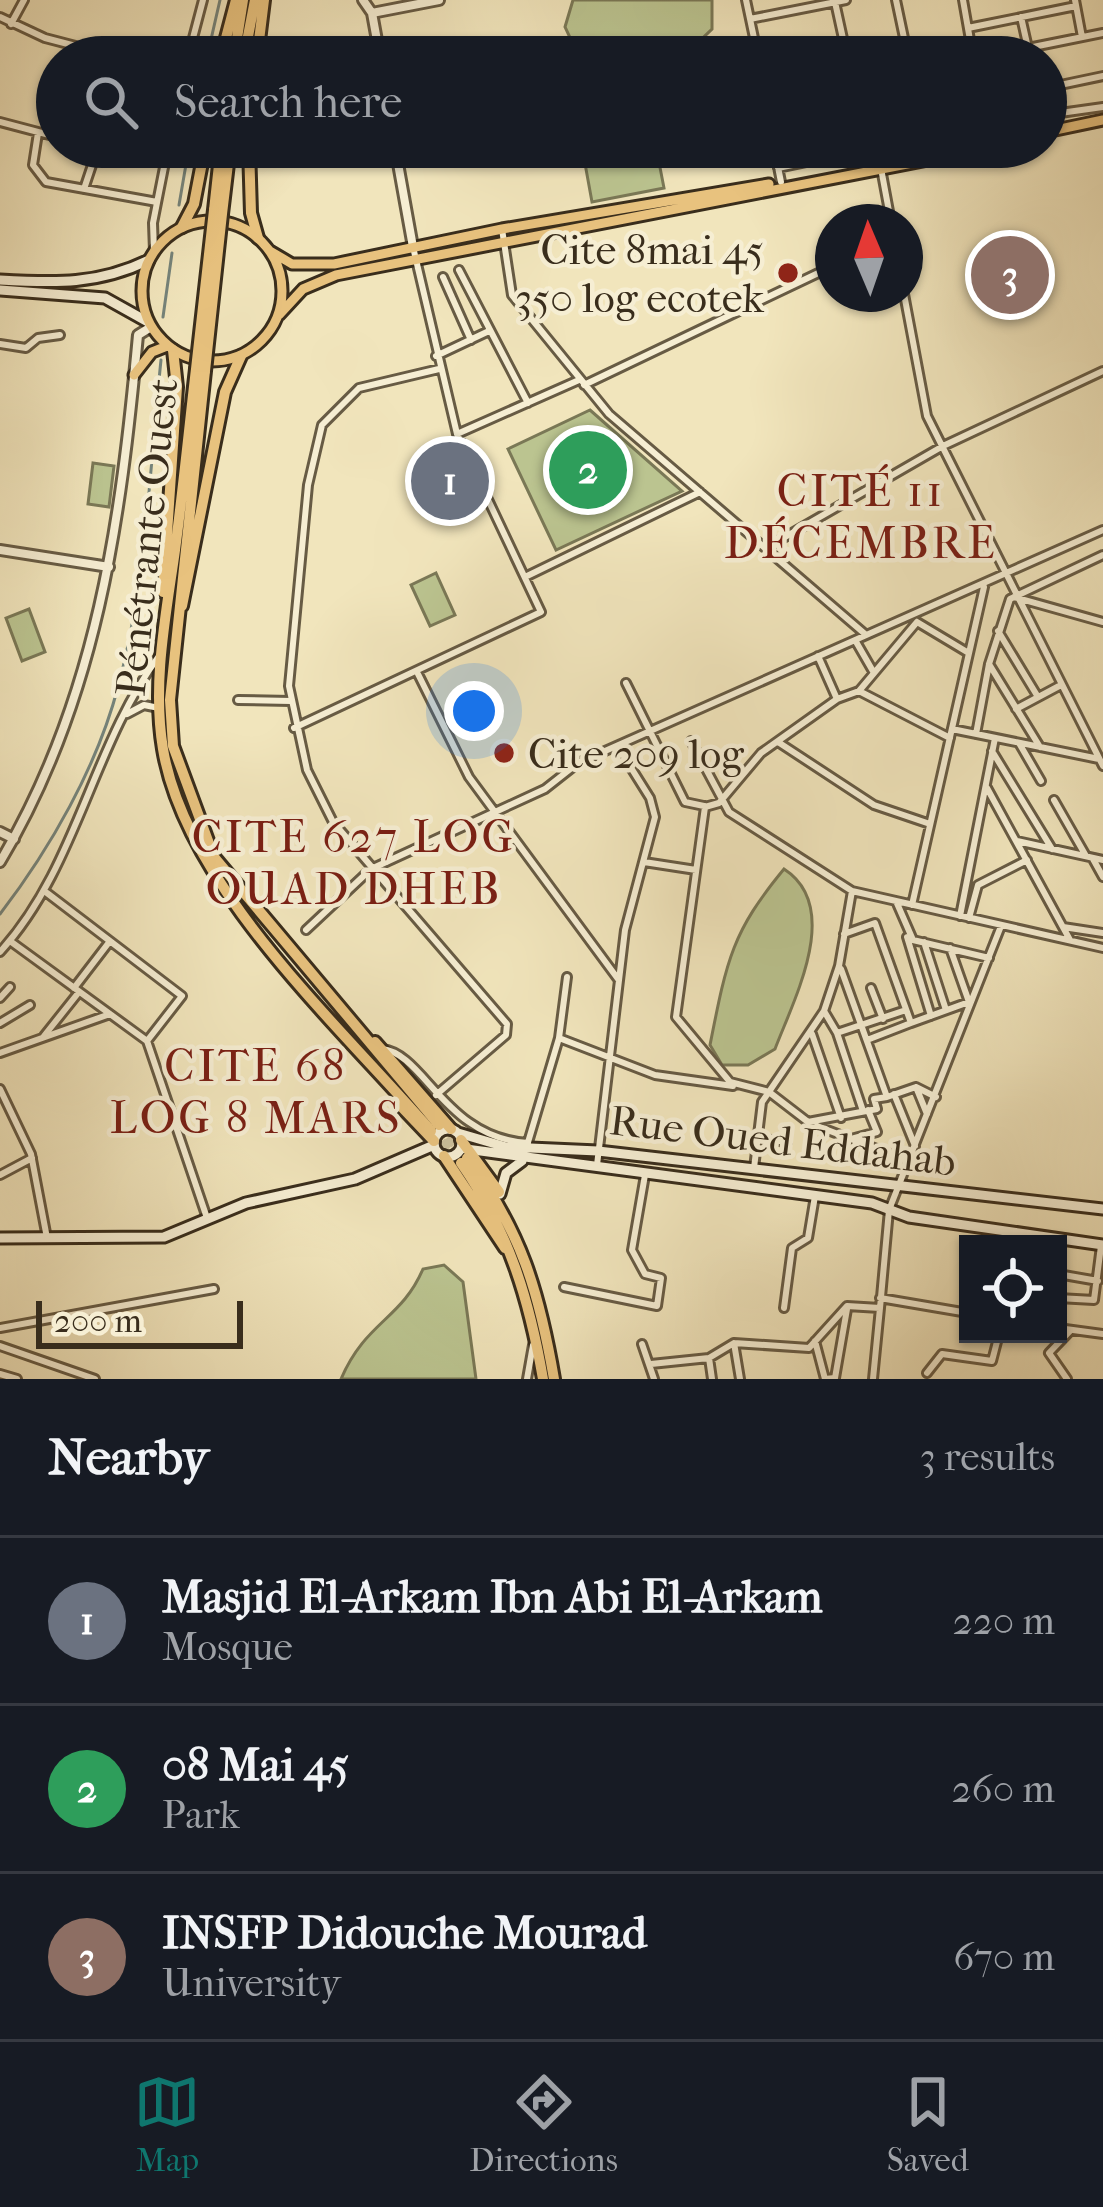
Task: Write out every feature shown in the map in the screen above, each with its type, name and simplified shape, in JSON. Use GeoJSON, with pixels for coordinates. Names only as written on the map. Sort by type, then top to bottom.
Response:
{"type":"FeatureCollection","features":[{"type":"Feature","properties":{"kind":"highway"},"geometry":{"type":"LineString","coordinates":[[228,36],[239,0]]}},
{"type":"Feature","properties":{"kind":"highway"},"geometry":{"type":"LineString","coordinates":[[236,36],[239,0]]}},
{"type":"Feature","properties":{"kind":"highway"},"geometry":{"type":"LineString","coordinates":[[250,36],[260,0]]}},
{"type":"Feature","properties":{"kind":"highway"},"geometry":{"type":"LineString","coordinates":[[258,36],[260,0]]}},
{"type":"Feature","properties":{"kind":"highway"},"geometry":{"type":"LineString","coordinates":[[182,227],[194,204],[201,168]]}},
{"type":"Feature","properties":{"kind":"highway","name":"Pénétrante Ouest"},"geometry":{"type":"LineString","coordinates":[[223,168],[172,620],[173,746],[202,831],[230,881],[352,1032]]}},
{"type":"Feature","properties":{"kind":"highway"},"geometry":{"type":"LineString","coordinates":[[249,168],[250,213],[258,238]]}},
{"type":"Feature","properties":{"kind":"highway"},"geometry":{"type":"LineString","coordinates":[[170,348],[177,387],[172,620]]}},
{"type":"Feature","properties":{"kind":"highway"},"geometry":{"type":"LineString","coordinates":[[172,620],[225,392],[241,356]]}},
{"type":"Feature","properties":{"kind":"highway","name":"Pénétrante Ouest"},"geometry":{"type":"LineString","coordinates":[[172,620],[161,653],[160,709],[170,778],[203,860],[220,889],[450,1144],[515,1234],[533,1273],[554,1379]]}},
{"type":"Feature","properties":{"kind":"highway"},"geometry":{"type":"LineString","coordinates":[[352,1032],[382,1048],[450,1144],[514,1256]]}},
{"type":"Feature","properties":{"kind":"highway"},"geometry":{"type":"LineString","coordinates":[[450,1144],[500,1194],[515,1234]]}},
{"type":"Feature","properties":{"kind":"highway","name":"Pénétrante Ouest"},"geometry":{"type":"LineString","coordinates":[[450,1144],[496,1216],[514,1256],[535,1329],[543,1379]]}},
{"type":"Feature","properties":{"kind":"main road"},"geometry":{"type":"LineString","coordinates":[[1067,129],[1103,123]]}},
{"type":"Feature","properties":{"kind":"main road"},"geometry":{"type":"LineString","coordinates":[[0,290],[105,298],[150,325],[170,348],[206,362],[241,356],[264,339],[278,315],[302,290],[324,278],[413,262],[502,234],[868,168]]}},
{"type":"Feature","properties":{"kind":"main road"},"geometry":{"type":"LineString","coordinates":[[270,251],[312,267],[869,168]]}},
{"type":"Feature","properties":{"kind":"main road"},"geometry":{"type":"LineString","coordinates":[[0,280],[112,278],[151,255],[182,227],[229,223],[258,238],[270,251],[282,282],[278,315]]}},
{"type":"Feature","properties":{"kind":"main road"},"geometry":{"type":"LineString","coordinates":[[150,325],[141,291],[151,255]]}},
{"type":"Feature","properties":{"kind":"main road"},"geometry":{"type":"LineString","coordinates":[[134,376],[152,352],[170,348]]}},
{"type":"Feature","properties":{"kind":"main road"},"geometry":{"type":"LineString","coordinates":[[0,1238],[150,1238],[246,1203],[355,1179],[450,1144],[528,1150],[596,1168],[815,1196],[1102,1245]]}},
{"type":"Feature","properties":{"kind":"main road","name":"Rue Oued Eddahab"},"geometry":{"type":"LineString","coordinates":[[450,1144],[598,1151],[1103,1209]]}},
{"type":"Feature","properties":{"kind":"main road"},"geometry":{"type":"LineString","coordinates":[[500,1194],[506,1173],[528,1150]]}},
{"type":"Feature","properties":{"kind":"street"},"geometry":{"type":"LineString","coordinates":[[11,24],[24,0]]}},
{"type":"Feature","properties":{"kind":"street"},"geometry":{"type":"LineString","coordinates":[[194,36],[203,0]]}},
{"type":"Feature","properties":{"kind":"street"},"geometry":{"type":"LineString","coordinates":[[363,0],[372,13],[376,36]]}},
{"type":"Feature","properties":{"kind":"street"},"geometry":{"type":"LineString","coordinates":[[372,13],[439,0]]}},
{"type":"Feature","properties":{"kind":"street"},"geometry":{"type":"LineString","coordinates":[[746,0],[754,36]]}},
{"type":"Feature","properties":{"kind":"street"},"geometry":{"type":"LineString","coordinates":[[750,19],[846,0]]}},
{"type":"Feature","properties":{"kind":"street"},"geometry":{"type":"LineString","coordinates":[[896,0],[903,36]]}},
{"type":"Feature","properties":{"kind":"street"},"geometry":{"type":"LineString","coordinates":[[963,0],[969,36]]}},
{"type":"Feature","properties":{"kind":"street"},"geometry":{"type":"LineString","coordinates":[[835,1],[843,36]]}},
{"type":"Feature","properties":{"kind":"street"},"geometry":{"type":"LineString","coordinates":[[968,28],[1076,3],[1082,38]]}},
{"type":"Feature","properties":{"kind":"street"},"geometry":{"type":"LineString","coordinates":[[0,17],[50,36]]}},
{"type":"Feature","properties":{"kind":"street"},"geometry":{"type":"LineString","coordinates":[[1022,17],[1026,36]]}},
{"type":"Feature","properties":{"kind":"street"},"geometry":{"type":"LineString","coordinates":[[1067,42],[1103,33]]}},
{"type":"Feature","properties":{"kind":"street"},"geometry":{"type":"LineString","coordinates":[[1067,84],[1103,76]]}},
{"type":"Feature","properties":{"kind":"street"},"geometry":{"type":"LineString","coordinates":[[1067,112],[1103,107]]}},
{"type":"Feature","properties":{"kind":"street"},"geometry":{"type":"LineString","coordinates":[[0,122],[36,132]]}},
{"type":"Feature","properties":{"kind":"street"},"geometry":{"type":"LineString","coordinates":[[36,168],[40,177],[157,202]]}},
{"type":"Feature","properties":{"kind":"street"},"geometry":{"type":"LineString","coordinates":[[84,189],[91,168]]}},
{"type":"Feature","properties":{"kind":"street"},"geometry":{"type":"LineString","coordinates":[[151,255],[164,168]]}},
{"type":"Feature","properties":{"kind":"street"},"geometry":{"type":"LineString","coordinates":[[294,728],[418,674],[541,612],[457,434],[413,262],[399,168]]}},
{"type":"Feature","properties":{"kind":"street"},"geometry":{"type":"LineString","coordinates":[[778,168],[781,182]]}},
{"type":"Feature","properties":{"kind":"street"},"geometry":{"type":"LineString","coordinates":[[880,168],[887,204]]}},
{"type":"Feature","properties":{"kind":"street"},"geometry":{"type":"LineString","coordinates":[[502,234],[512,295],[581,383],[866,634]]}},
{"type":"Feature","properties":{"kind":"street"},"geometry":{"type":"LineString","coordinates":[[459,269],[528,403]]}},
{"type":"Feature","properties":{"kind":"street"},"geometry":{"type":"LineString","coordinates":[[457,434],[581,383],[815,274]]}},
{"type":"Feature","properties":{"kind":"street"},"geometry":{"type":"LineString","coordinates":[[442,277],[471,340]]}},
{"type":"Feature","properties":{"kind":"street"},"geometry":{"type":"LineString","coordinates":[[907,312],[927,416],[1101,763]]}},
{"type":"Feature","properties":{"kind":"street"},"geometry":{"type":"LineString","coordinates":[[0,862],[67,727],[109,567],[138,335],[150,325]]}},
{"type":"Feature","properties":{"kind":"street"},"geometry":{"type":"LineString","coordinates":[[436,356],[489,331]]}},
{"type":"Feature","properties":{"kind":"street"},"geometry":{"type":"LineString","coordinates":[[0,344],[26,348],[38,338],[60,335]]}},
{"type":"Feature","properties":{"kind":"street"},"geometry":{"type":"LineString","coordinates":[[436,1095],[506,1035],[507,1024],[371,868],[316,793],[290,701],[308,485],[322,425],[359,388],[439,369]]}},
{"type":"Feature","properties":{"kind":"street"},"geometry":{"type":"LineString","coordinates":[[766,548],[944,446],[1103,371]]}},
{"type":"Feature","properties":{"kind":"street"},"geometry":{"type":"LineString","coordinates":[[525,577],[700,492]]}},
{"type":"Feature","properties":{"kind":"street"},"geometry":{"type":"LineString","coordinates":[[306,930],[371,868],[618,747],[1103,530]]}},
{"type":"Feature","properties":{"kind":"street"},"geometry":{"type":"LineString","coordinates":[[0,550],[109,567]]}},
{"type":"Feature","properties":{"kind":"street"},"geometry":{"type":"LineString","coordinates":[[976,734],[998,631],[1014,596],[1103,555]]}},
{"type":"Feature","properties":{"kind":"street"},"geometry":{"type":"LineString","coordinates":[[912,905],[985,586]]}},
{"type":"Feature","properties":{"kind":"street"},"geometry":{"type":"LineString","coordinates":[[1014,596],[1103,622]]}},
{"type":"Feature","properties":{"kind":"street"},"geometry":{"type":"LineString","coordinates":[[915,618],[968,653]]}},
{"type":"Feature","properties":{"kind":"street"},"geometry":{"type":"LineString","coordinates":[[626,682],[647,735],[685,802],[705,807],[719,803],[761,753],[837,698],[859,691],[915,618]]}},
{"type":"Feature","properties":{"kind":"street"},"geometry":{"type":"LineString","coordinates":[[998,631],[1038,697]]}},
{"type":"Feature","properties":{"kind":"street"},"geometry":{"type":"LineString","coordinates":[[854,639],[874,674]]}},
{"type":"Feature","properties":{"kind":"street"},"geometry":{"type":"LineString","coordinates":[[0,952],[47,893],[67,836],[124,717],[161,653]]}},
{"type":"Feature","properties":{"kind":"street"},"geometry":{"type":"LineString","coordinates":[[818,656],[837,698]]}},
{"type":"Feature","properties":{"kind":"street"},"geometry":{"type":"LineString","coordinates":[[989,664],[1040,747]]}},
{"type":"Feature","properties":{"kind":"street"},"geometry":{"type":"LineString","coordinates":[[418,674],[469,777],[618,979]]}},
{"type":"Feature","properties":{"kind":"street"},"geometry":{"type":"LineString","coordinates":[[1016,709],[1060,686]]}},
{"type":"Feature","properties":{"kind":"street"},"geometry":{"type":"LineString","coordinates":[[859,691],[951,734],[976,734],[1101,763]]}},
{"type":"Feature","properties":{"kind":"street"},"geometry":{"type":"LineString","coordinates":[[238,700],[290,701]]}},
{"type":"Feature","properties":{"kind":"street"},"geometry":{"type":"LineString","coordinates":[[124,717],[144,705],[160,709]]}},
{"type":"Feature","properties":{"kind":"street"},"geometry":{"type":"LineString","coordinates":[[964,917],[995,738]]}},
{"type":"Feature","properties":{"kind":"street"},"geometry":{"type":"LineString","coordinates":[[691,741],[719,803],[852,891],[1103,948]]}},
{"type":"Feature","properties":{"kind":"street"},"geometry":{"type":"LineString","coordinates":[[778,742],[874,805],[930,824]]}},
{"type":"Feature","properties":{"kind":"street"},"geometry":{"type":"LineString","coordinates":[[1019,743],[1041,781]]}},
{"type":"Feature","properties":{"kind":"street"},"geometry":{"type":"LineString","coordinates":[[596,1168],[618,979],[654,806],[618,747]]}},
{"type":"Feature","properties":{"kind":"street"},"geometry":{"type":"LineString","coordinates":[[992,751],[1052,849]]}},
{"type":"Feature","properties":{"kind":"street"},"geometry":{"type":"LineString","coordinates":[[986,785],[1070,941]]}},
{"type":"Feature","properties":{"kind":"street"},"geometry":{"type":"LineString","coordinates":[[1054,800],[1103,877]]}},
{"type":"Feature","properties":{"kind":"street"},"geometry":{"type":"LineString","coordinates":[[705,807],[676,1022],[737,1086]]}},
{"type":"Feature","properties":{"kind":"street"},"geometry":{"type":"LineString","coordinates":[[0,832],[14,839]]}},
{"type":"Feature","properties":{"kind":"street"},"geometry":{"type":"LineString","coordinates":[[1017,841],[1103,860]]}},
{"type":"Feature","properties":{"kind":"street"},"geometry":{"type":"LineString","coordinates":[[964,917],[978,885],[1028,860]]}},
{"type":"Feature","properties":{"kind":"street"},"geometry":{"type":"LineString","coordinates":[[644,862],[696,870]]}},
{"type":"Feature","properties":{"kind":"street"},"geometry":{"type":"LineString","coordinates":[[754,1168],[762,1102],[824,1011],[839,966],[852,891]]}},
{"type":"Feature","properties":{"kind":"street"},"geometry":{"type":"LineString","coordinates":[[47,893],[182,996],[147,1041]]}},
{"type":"Feature","properties":{"kind":"street"},"geometry":{"type":"LineString","coordinates":[[896,901],[931,1016]]}},
{"type":"Feature","properties":{"kind":"street"},"geometry":{"type":"LineString","coordinates":[[844,934],[875,923],[911,1023]]}},
{"type":"Feature","properties":{"kind":"street"},"geometry":{"type":"LineString","coordinates":[[873,1379],[889,1210],[1001,926]]}},
{"type":"Feature","properties":{"kind":"street"},"geometry":{"type":"LineString","coordinates":[[1063,927],[1103,933]]}},
{"type":"Feature","properties":{"kind":"street"},"geometry":{"type":"LineString","coordinates":[[906,933],[989,958]]}},
{"type":"Feature","properties":{"kind":"street"},"geometry":{"type":"LineString","coordinates":[[10,941],[147,1041],[208,1220]]}},
{"type":"Feature","properties":{"kind":"street"},"geometry":{"type":"LineString","coordinates":[[43,1038],[110,941]]}},
{"type":"Feature","properties":{"kind":"street"},"geometry":{"type":"LineString","coordinates":[[924,942],[946,1010]]}},
{"type":"Feature","properties":{"kind":"street"},"geometry":{"type":"LineString","coordinates":[[950,948],[969,1002]]}},
{"type":"Feature","properties":{"kind":"street"},"geometry":{"type":"LineString","coordinates":[[839,966],[916,1149]]}},
{"type":"Feature","properties":{"kind":"street"},"geometry":{"type":"LineString","coordinates":[[382,1048],[399,1053],[436,1095],[486,1134],[528,1150],[559,1039],[567,977]]}},
{"type":"Feature","properties":{"kind":"street"},"geometry":{"type":"LineString","coordinates":[[0,998],[10,987]]}},
{"type":"Feature","properties":{"kind":"street"},"geometry":{"type":"LineString","coordinates":[[872,988],[883,1018]]}},
{"type":"Feature","properties":{"kind":"street"},"geometry":{"type":"LineString","coordinates":[[867,1040],[969,1002]]}},
{"type":"Feature","properties":{"kind":"street"},"geometry":{"type":"LineString","coordinates":[[0,1023],[30,1005]]}},
{"type":"Feature","properties":{"kind":"street"},"geometry":{"type":"LineString","coordinates":[[837,1033],[907,1010]]}},
{"type":"Feature","properties":{"kind":"street"},"geometry":{"type":"LineString","coordinates":[[824,1011],[877,1132],[845,1138]]}},
{"type":"Feature","properties":{"kind":"street"},"geometry":{"type":"LineString","coordinates":[[0,1054],[110,1014]]}},
{"type":"Feature","properties":{"kind":"street"},"geometry":{"type":"LineString","coordinates":[[812,1034],[845,1138]]}},
{"type":"Feature","properties":{"kind":"street"},"geometry":{"type":"LineString","coordinates":[[559,1039],[608,1052],[655,1075],[769,1092],[808,1122],[911,1162]]}},
{"type":"Feature","properties":{"kind":"street"},"geometry":{"type":"LineString","coordinates":[[808,1122],[877,1109],[874,1099],[916,1087],[935,1097]]}},
{"type":"Feature","properties":{"kind":"street"},"geometry":{"type":"LineString","coordinates":[[916,1087],[928,1118]]}},
{"type":"Feature","properties":{"kind":"street"},"geometry":{"type":"LineString","coordinates":[[0,1089],[32,1158],[47,1238]]}},
{"type":"Feature","properties":{"kind":"street"},"geometry":{"type":"LineString","coordinates":[[756,1138],[787,1142]]}},
{"type":"Feature","properties":{"kind":"street"},"geometry":{"type":"LineString","coordinates":[[0,1175],[32,1158]]}},
{"type":"Feature","properties":{"kind":"street"},"geometry":{"type":"LineString","coordinates":[[564,1287],[657,1306],[661,1278],[645,1274],[632,1250],[645,1175]]}},
{"type":"Feature","properties":{"kind":"street"},"geometry":{"type":"LineString","coordinates":[[784,1308],[792,1248],[808,1238],[815,1196]]}},
{"type":"Feature","properties":{"kind":"street"},"geometry":{"type":"LineString","coordinates":[[1067,1300],[1090,1304],[1102,1245]]}},
{"type":"Feature","properties":{"kind":"street"},"geometry":{"type":"LineString","coordinates":[[1067,1276],[1098,1281]]}},
{"type":"Feature","properties":{"kind":"street"},"geometry":{"type":"LineString","coordinates":[[0,1328],[214,1289]]}},
{"type":"Feature","properties":{"kind":"street"},"geometry":{"type":"LineString","coordinates":[[880,1298],[959,1311]]}},
{"type":"Feature","properties":{"kind":"street"},"geometry":{"type":"LineString","coordinates":[[847,1306],[880,1308]]}},
{"type":"Feature","properties":{"kind":"street"},"geometry":{"type":"LineString","coordinates":[[652,1364],[709,1358],[734,1342],[809,1348],[847,1306]]}},
{"type":"Feature","properties":{"kind":"street"},"geometry":{"type":"LineString","coordinates":[[815,1342],[825,1379],[835,1378],[847,1306]]}},
{"type":"Feature","properties":{"kind":"street"},"geometry":{"type":"LineString","coordinates":[[527,1379],[535,1329]]}},
{"type":"Feature","properties":{"kind":"street"},"geometry":{"type":"LineString","coordinates":[[1067,1329],[1103,1335]]}},
{"type":"Feature","properties":{"kind":"street"},"geometry":{"type":"LineString","coordinates":[[1066,1379],[1049,1353],[1071,1330]]}},
{"type":"Feature","properties":{"kind":"street"},"geometry":{"type":"LineString","coordinates":[[734,1342],[740,1379]]}},
{"type":"Feature","properties":{"kind":"street"},"geometry":{"type":"LineString","coordinates":[[927,1373],[942,1354],[992,1360],[997,1343]]}},
{"type":"Feature","properties":{"kind":"street"},"geometry":{"type":"LineString","coordinates":[[642,1344],[654,1379]]}},
{"type":"Feature","properties":{"kind":"street"},"geometry":{"type":"LineString","coordinates":[[0,1346],[94,1379]]}},
{"type":"Feature","properties":{"kind":"street"},"geometry":{"type":"LineString","coordinates":[[709,1358],[712,1379]]}},
{"type":"Feature","properties":{"kind":"street"},"geometry":{"type":"LineString","coordinates":[[0,1374],[17,1379]]}},
{"type":"Feature","properties":{"kind":"green space"},"geometry":{"type":"Polygon","coordinates":[[[573,0],[712,0],[712,29],[705,36],[569,36],[565,27],[573,0]]]}},
{"type":"Feature","properties":{"kind":"green space"},"geometry":{"type":"Polygon","coordinates":[[[586,168],[660,168],[664,188],[592,202],[586,168]]]}},
{"type":"Feature","properties":{"kind":"green space"},"geometry":{"type":"Polygon","coordinates":[[[590,410],[682,491],[556,550],[508,449],[590,410]]]}},
{"type":"Feature","properties":{"kind":"green space"},"geometry":{"type":"Polygon","coordinates":[[[93,463],[114,466],[109,507],[88,504],[93,463]]]}},
{"type":"Feature","properties":{"kind":"green space"},"geometry":{"type":"Polygon","coordinates":[[[436,573],[455,615],[430,626],[411,585],[436,573]]]}},
{"type":"Feature","properties":{"kind":"green space"},"geometry":{"type":"Polygon","coordinates":[[[29,609],[45,652],[22,661],[6,618],[29,609]]]}},
{"type":"Feature","properties":{"kind":"green space"},"geometry":{"type":"Polygon","coordinates":[[[784,869],[801,886],[810,906],[812,929],[802,980],[775,1049],[748,1065],[722,1065],[710,1045],[727,968],[742,930],[784,869]]]}},
{"type":"Feature","properties":{"kind":"green space"},"geometry":{"type":"Polygon","coordinates":[[[444,1265],[463,1282],[476,1379],[341,1379],[361,1345],[404,1300],[423,1269],[444,1265]]]}},
{"type":"Feature","properties":{"kind":"waterway"},"geometry":{"type":"LineString","coordinates":[[212,36],[220,0]]}},
{"type":"Feature","properties":{"kind":"waterway"},"geometry":{"type":"LineString","coordinates":[[179,205],[185,168]]}},
{"type":"Feature","properties":{"kind":"waterway"},"geometry":{"type":"LineString","coordinates":[[163,317],[172,253]]}},
{"type":"Feature","properties":{"kind":"waterway"},"geometry":{"type":"LineString","coordinates":[[0,914],[70,806],[98,747],[118,687],[141,566],[161,360]]}},
{"type":"Feature","properties":{"kind":"tunnel"},"geometry":{"type":"LineString","coordinates":[[439,1125],[467,1158]]}},
{"type":"Feature","properties":{"kind":"tunnel"},"geometry":{"type":"LineString","coordinates":[[431,1131],[461,1163]]}},
{"type":"Feature","properties":{"kind":"place","name":"Cite 8mai 45 350 log ecotek"},"geometry":{"type":"Point","coordinates":[788,273]}},
{"type":"Feature","properties":{"kind":"place","name":"INSFP Didouche Mourad"},"geometry":{"type":"Point","coordinates":[1010,275]}},
{"type":"Feature","properties":{"kind":"place","name":"08 Mai 45"},"geometry":{"type":"Point","coordinates":[588,470]}},
{"type":"Feature","properties":{"kind":"place","name":"Masjid El-Arkam Ibn Abi El-Arkam"},"geometry":{"type":"Point","coordinates":[450,481]}},
{"type":"Feature","properties":{"kind":"place","name":"Cite 209 log"},"geometry":{"type":"Point","coordinates":[504,753]}},
{"type":"Feature","properties":{"kind":"district","name":"CITÉ 11 DÉCEMBRE"},"geometry":{"type":"Point","coordinates":[861,516]}},
{"type":"Feature","properties":{"kind":"district","name":"CITE 627 LOG OUAD DHEB"},"geometry":{"type":"Point","coordinates":[354,862]}},
{"type":"Feature","properties":{"kind":"district","name":"CITE 68 LOG 8 MARS"},"geometry":{"type":"Point","coordinates":[256,1091]}}]}
